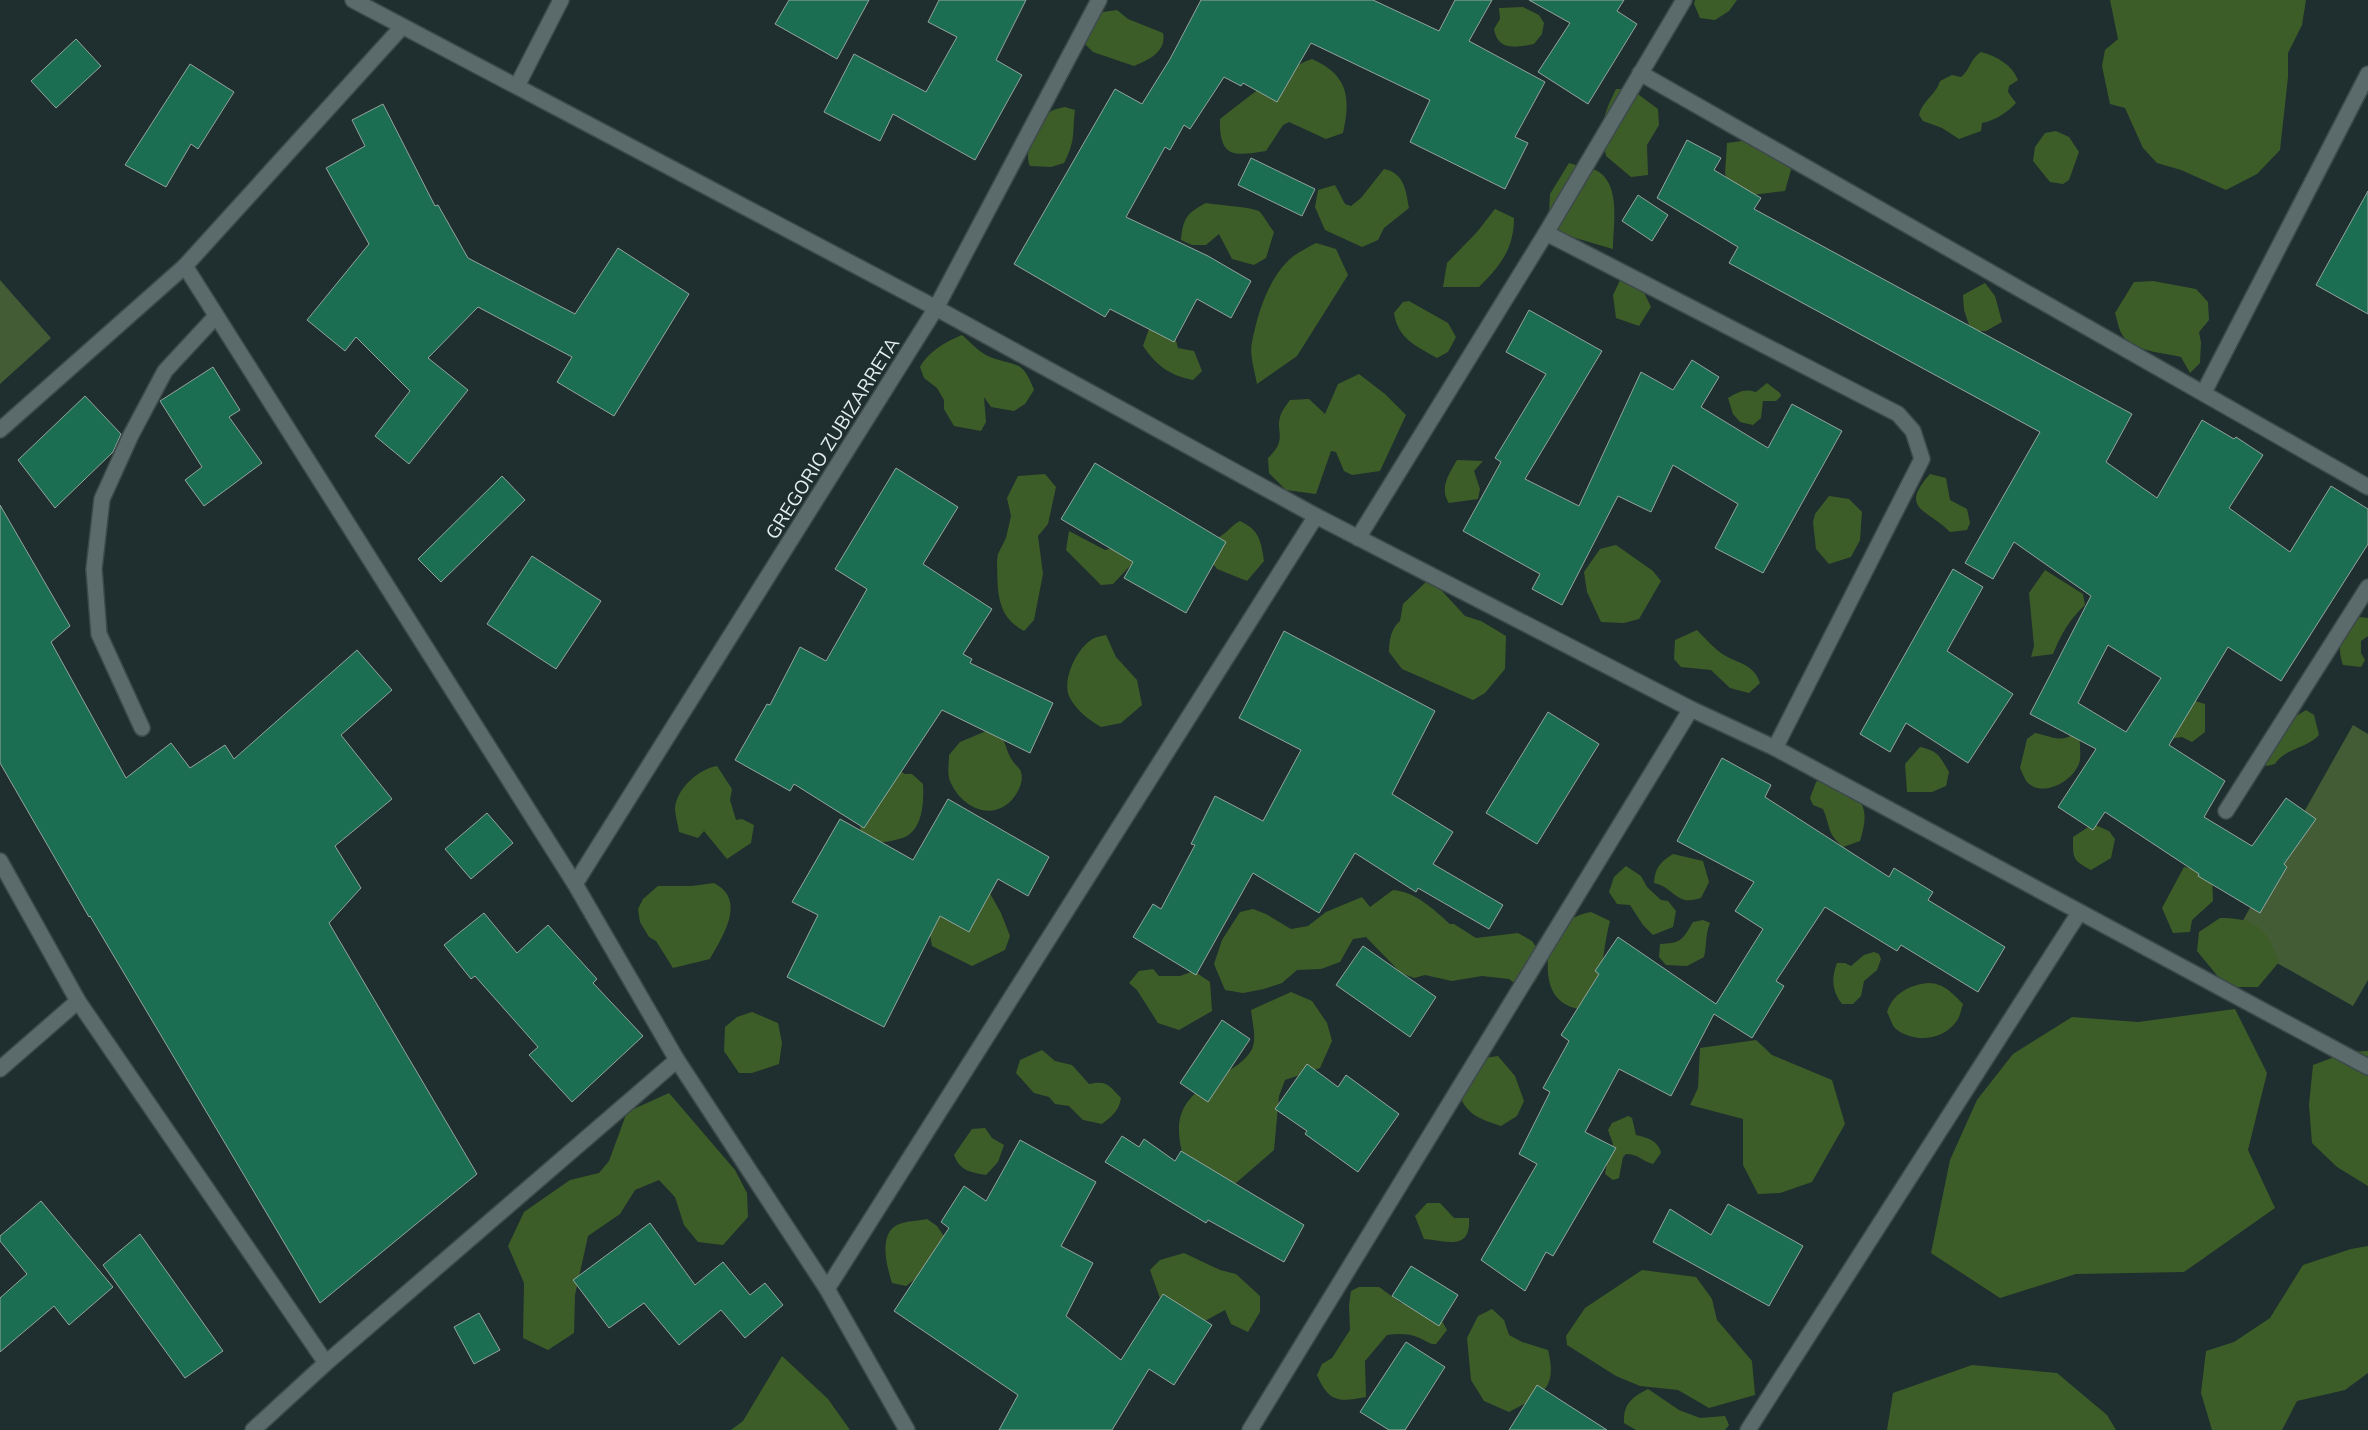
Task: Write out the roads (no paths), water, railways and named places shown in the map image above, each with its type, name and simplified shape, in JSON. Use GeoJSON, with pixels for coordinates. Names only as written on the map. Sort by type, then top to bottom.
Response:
{"type":"FeatureCollection","features":[{"type":"Feature","properties":{"kind":"street"},"geometry":{"type":"LineString","coordinates":[[353,0],[936,308],[1316,516],[1691,710],[1775,748],[2368,1068]]}},
{"type":"Feature","properties":{"kind":"street"},"geometry":{"type":"LineString","coordinates":[[517,86],[561,0]]}},
{"type":"Feature","properties":{"kind":"street","name":"GREGORIO ZUBIZARRETA"},"geometry":{"type":"LineString","coordinates":[[575,884],[936,308],[1100,0]]}},
{"type":"Feature","properties":{"kind":"street"},"geometry":{"type":"LineString","coordinates":[[1358,538],[1546,233],[1684,0]]}},
{"type":"Feature","properties":{"kind":"street"},"geometry":{"type":"LineString","coordinates":[[0,430],[184,266],[402,27]]}},
{"type":"Feature","properties":{"kind":"street"},"geometry":{"type":"LineString","coordinates":[[1640,74],[2204,392],[2368,487]]}},
{"type":"Feature","properties":{"kind":"street"},"geometry":{"type":"LineString","coordinates":[[2204,392],[2368,74]]}},
{"type":"Feature","properties":{"kind":"street"},"geometry":{"type":"LineString","coordinates":[[1546,233],[1898,414],[1912,431],[1922,459],[1775,748]]}},
{"type":"Feature","properties":{"kind":"street"},"geometry":{"type":"LineString","coordinates":[[184,266],[575,884],[677,1060],[827,1289],[907,1430]]}},
{"type":"Feature","properties":{"kind":"street"},"geometry":{"type":"LineString","coordinates":[[142,728],[99,634],[94,569],[102,499],[131,435],[165,371],[216,316]]}},
{"type":"Feature","properties":{"kind":"street"},"geometry":{"type":"LineString","coordinates":[[827,1289],[1316,516]]}},
{"type":"Feature","properties":{"kind":"street"},"geometry":{"type":"LineString","coordinates":[[2226,811],[2368,587]]}},
{"type":"Feature","properties":{"kind":"street"},"geometry":{"type":"LineString","coordinates":[[1251,1430],[1691,710]]}},
{"type":"Feature","properties":{"kind":"street"},"geometry":{"type":"LineString","coordinates":[[0,861],[78,1002],[326,1363]]}},
{"type":"Feature","properties":{"kind":"street"},"geometry":{"type":"LineString","coordinates":[[1748,1430],[2079,913]]}},
{"type":"Feature","properties":{"kind":"street"},"geometry":{"type":"LineString","coordinates":[[0,1069],[78,1002]]}},
{"type":"Feature","properties":{"kind":"street"},"geometry":{"type":"LineString","coordinates":[[253,1430],[326,1363],[677,1060]]}}]}
